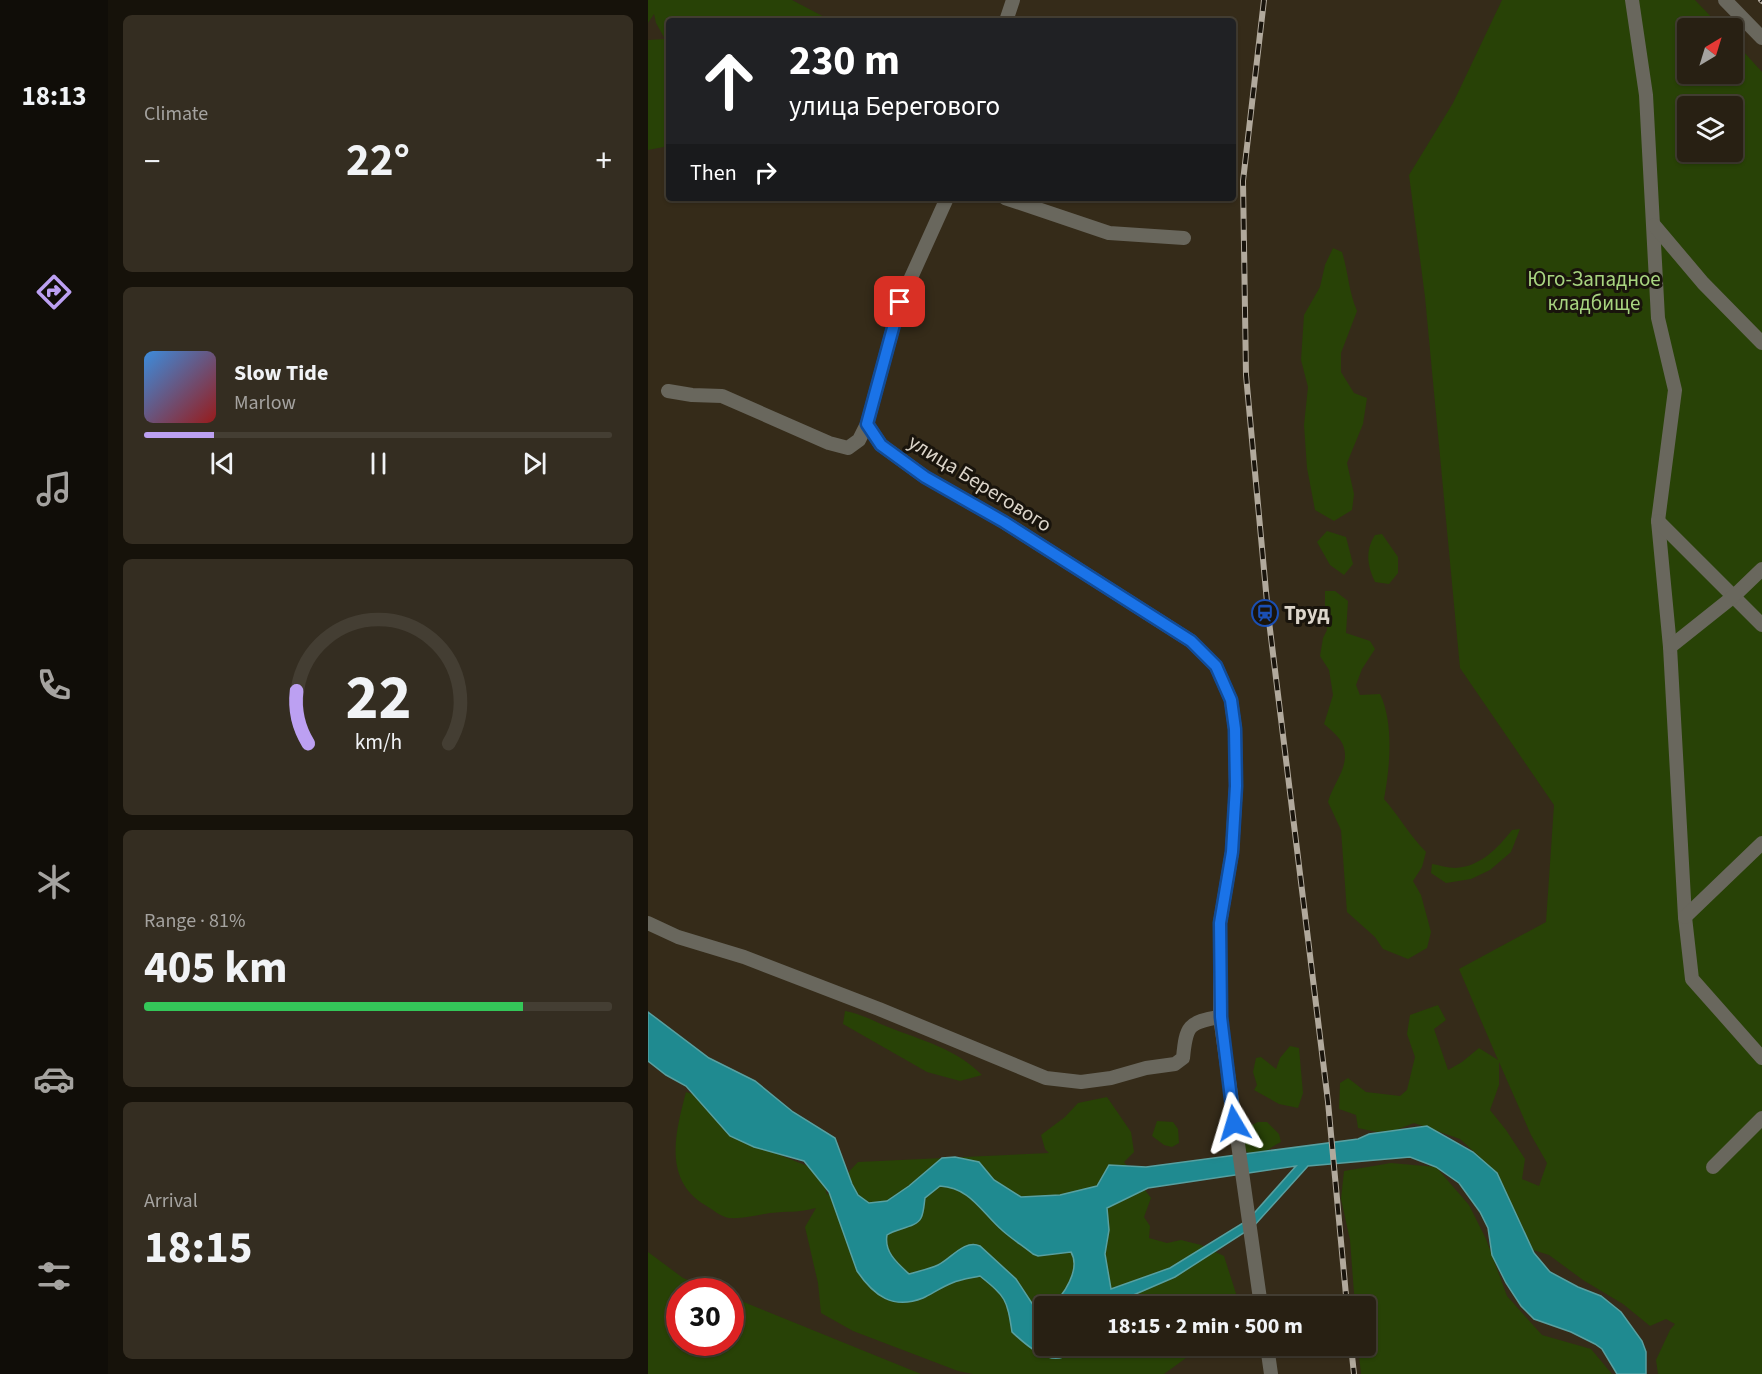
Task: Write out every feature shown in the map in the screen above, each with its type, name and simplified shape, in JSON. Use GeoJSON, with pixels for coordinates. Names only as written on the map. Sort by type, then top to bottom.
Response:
{"type":"FeatureCollection","features":[{"type":"Feature","properties":{"kind":"street"},"geometry":{"type":"LineString","coordinates":[[1007,18],[1013,0]]}},
{"type":"Feature","properties":{"kind":"street"},"geometry":{"type":"LineString","coordinates":[[1632,0],[1646,94],[1658,318],[1675,390],[1658,521],[1670,647],[1685,917],[1692,979],[1762,1058]]}},
{"type":"Feature","properties":{"kind":"street"},"geometry":{"type":"LineString","coordinates":[[1725,0],[1762,38]]}},
{"type":"Feature","properties":{"kind":"street"},"geometry":{"type":"LineString","coordinates":[[668,391],[722,396],[829,443],[848,448],[859,440],[867,424],[900,302],[946,201]]}},
{"type":"Feature","properties":{"kind":"street"},"geometry":{"type":"LineString","coordinates":[[1014,201],[1109,233],[1184,238]]}},
{"type":"Feature","properties":{"kind":"street"},"geometry":{"type":"LineString","coordinates":[[1654,225],[1703,283],[1762,343]]}},
{"type":"Feature","properties":{"kind":"street","name":"улица Берегового"},"geometry":{"type":"LineString","coordinates":[[867,424],[881,445],[925,477],[1004,522],[1191,641],[1216,666],[1231,700],[1235,729],[1236,786],[1232,852],[1220,923],[1221,1017]]}},
{"type":"Feature","properties":{"kind":"street"},"geometry":{"type":"LineString","coordinates":[[1658,521],[1762,625]]}},
{"type":"Feature","properties":{"kind":"street"},"geometry":{"type":"LineString","coordinates":[[1670,647],[1734,596],[1762,569]]}},
{"type":"Feature","properties":{"kind":"street"},"geometry":{"type":"LineString","coordinates":[[1685,917],[1762,843]]}},
{"type":"Feature","properties":{"kind":"street"},"geometry":{"type":"LineString","coordinates":[[648,923],[678,937],[744,957],[796,977],[1046,1078],[1081,1082],[1175,1064],[1183,1058],[1185,1039],[1190,1026],[1200,1020],[1221,1017],[1259,1296]]}},
{"type":"Feature","properties":{"kind":"street"},"geometry":{"type":"LineString","coordinates":[[1713,1167],[1762,1118]]}},
{"type":"Feature","properties":{"kind":"street"},"geometry":{"type":"LineString","coordinates":[[1268,1356],[1271,1374]]}},
{"type":"Feature","properties":{"kind":"green space"},"geometry":{"type":"Polygon","coordinates":[[[648,0],[792,0],[826,18],[666,18],[666,147],[648,150],[648,40],[665,39],[654,14],[648,23],[648,0]]]}},
{"type":"Feature","properties":{"kind":"green space","name":"Юго-Западное кладбище"},"geometry":{"type":"Polygon","coordinates":[[[1502,0],[1695,0],[1712,18],[1677,18],[1677,84],[1743,84],[1743,51],[1762,72],[1762,1374],[1658,1374],[1656,1360],[1675,1324],[1666,1319],[1650,1326],[1623,1304],[1583,1280],[1549,1255],[1533,1250],[1503,1186],[1484,1161],[1460,1139],[1414,1123],[1396,1130],[1377,1132],[1358,1128],[1356,1115],[1339,1109],[1340,1083],[1348,1078],[1366,1092],[1400,1096],[1407,1090],[1415,1057],[1407,1034],[1410,1015],[1438,1005],[1446,1020],[1434,1029],[1448,1070],[1479,1048],[1498,1060],[1459,969],[1546,922],[1554,805],[1460,668],[1425,297],[1409,175],[1453,103],[1502,0]],[[1499,1062],[1499,1085],[1490,1110],[1525,1159],[1522,1179],[1539,1186],[1547,1163],[1531,1135],[1499,1062]]]}},
{"type":"Feature","properties":{"kind":"green space"},"geometry":{"type":"Polygon","coordinates":[[[1333,248],[1342,252],[1357,311],[1341,353],[1341,372],[1354,393],[1367,398],[1363,424],[1347,463],[1354,494],[1352,510],[1334,521],[1315,510],[1307,468],[1304,425],[1308,387],[1301,360],[1304,315],[1320,287],[1325,265],[1333,248]]]}},
{"type":"Feature","properties":{"kind":"green space"},"geometry":{"type":"Polygon","coordinates":[[[1327,531],[1346,537],[1353,564],[1344,575],[1330,565],[1317,542],[1327,531]]]}},
{"type":"Feature","properties":{"kind":"green space"},"geometry":{"type":"Polygon","coordinates":[[[1382,534],[1398,557],[1398,573],[1389,584],[1375,582],[1369,564],[1368,552],[1372,541],[1375,535],[1382,534]]]}},
{"type":"Feature","properties":{"kind":"green space"},"geometry":{"type":"Polygon","coordinates":[[[1325,591],[1335,591],[1348,601],[1346,633],[1370,641],[1375,649],[1362,669],[1356,685],[1360,695],[1380,694],[1387,718],[1390,745],[1384,799],[1426,852],[1422,867],[1413,881],[1421,895],[1431,932],[1427,948],[1408,959],[1383,949],[1375,937],[1347,912],[1341,830],[1328,802],[1343,767],[1345,753],[1340,739],[1324,724],[1333,695],[1329,670],[1320,656],[1327,630],[1325,591]]]}},
{"type":"Feature","properties":{"kind":"green space"},"geometry":{"type":"Polygon","coordinates":[[[1520,829],[1511,852],[1490,870],[1471,879],[1446,883],[1431,873],[1432,864],[1455,868],[1472,864],[1494,850],[1512,830],[1520,829]]]}},
{"type":"Feature","properties":{"kind":"green space"},"geometry":{"type":"Polygon","coordinates":[[[845,1011],[938,1046],[961,1058],[982,1075],[960,1081],[927,1072],[843,1024],[845,1011]]]}},
{"type":"Feature","properties":{"kind":"green space"},"geometry":{"type":"Polygon","coordinates":[[[1290,1046],[1299,1048],[1303,1093],[1298,1108],[1279,1104],[1254,1090],[1257,1085],[1253,1072],[1256,1058],[1261,1057],[1276,1069],[1280,1058],[1290,1046]]]}},
{"type":"Feature","properties":{"kind":"green space"},"geometry":{"type":"Polygon","coordinates":[[[686,1092],[693,1094],[729,1135],[810,1167],[825,1186],[827,1195],[858,1162],[1049,1153],[1045,1149],[1041,1135],[1065,1117],[1078,1103],[1107,1097],[1131,1132],[1134,1152],[1124,1162],[1151,1198],[1144,1217],[1150,1226],[1149,1238],[1167,1243],[1181,1240],[1201,1245],[1224,1256],[1237,1296],[1034,1296],[1034,1356],[1195,1356],[1186,1358],[1164,1374],[973,1374],[958,1371],[853,1331],[821,1313],[818,1283],[805,1227],[816,1208],[744,1217],[729,1218],[720,1215],[691,1194],[682,1182],[677,1168],[676,1153],[679,1122],[686,1092]]]}},
{"type":"Feature","properties":{"kind":"green space"},"geometry":{"type":"Polygon","coordinates":[[[1157,1121],[1173,1122],[1178,1129],[1179,1143],[1172,1147],[1164,1145],[1152,1136],[1157,1121]]]}},
{"type":"Feature","properties":{"kind":"green space"},"geometry":{"type":"Polygon","coordinates":[[[1267,1122],[1279,1134],[1281,1142],[1253,1156],[1243,1149],[1246,1140],[1253,1135],[1250,1129],[1252,1125],[1267,1122]]]}},
{"type":"Feature","properties":{"kind":"green space"},"geometry":{"type":"Polygon","coordinates":[[[1391,1163],[1436,1167],[1469,1205],[1486,1239],[1507,1296],[1542,1335],[1591,1349],[1612,1374],[1361,1374],[1359,1356],[1376,1356],[1376,1296],[1354,1296],[1350,1240],[1341,1199],[1344,1171],[1391,1163]]]}},
{"type":"Feature","properties":{"kind":"green space"},"geometry":{"type":"Polygon","coordinates":[[[648,1252],[683,1278],[666,1278],[666,1356],[744,1356],[744,1302],[921,1374],[648,1374],[648,1252]]]}},
{"type":"Feature","properties":{"kind":"water"},"geometry":{"type":"Polygon","coordinates":[[[648,1012],[709,1058],[755,1081],[793,1112],[835,1138],[852,1184],[858,1195],[869,1203],[887,1201],[942,1158],[955,1157],[979,1162],[994,1180],[1021,1197],[1060,1195],[1097,1186],[1109,1165],[1146,1167],[1358,1139],[1369,1134],[1427,1126],[1473,1152],[1497,1173],[1534,1253],[1550,1272],[1601,1296],[1621,1312],[1642,1341],[1646,1352],[1646,1374],[1617,1374],[1602,1349],[1595,1344],[1571,1332],[1534,1319],[1521,1306],[1506,1283],[1492,1255],[1488,1228],[1480,1212],[1459,1183],[1436,1167],[1410,1157],[1308,1166],[1253,1227],[1175,1277],[1131,1296],[1061,1296],[1070,1282],[1074,1266],[1071,1252],[1038,1256],[1033,1254],[995,1224],[968,1196],[960,1191],[940,1186],[925,1198],[923,1213],[918,1221],[887,1235],[889,1252],[909,1274],[938,1265],[963,1247],[980,1246],[1016,1279],[1034,1306],[1034,1350],[1012,1332],[1007,1305],[1000,1294],[980,1276],[955,1282],[912,1301],[893,1301],[877,1294],[857,1271],[829,1192],[804,1161],[754,1147],[730,1136],[686,1086],[666,1075],[648,1061],[648,1012]],[[1296,1166],[1148,1188],[1107,1208],[1109,1230],[1105,1254],[1111,1289],[1170,1268],[1248,1220],[1296,1166]]]}},
{"type":"Feature","properties":{"kind":"water"},"geometry":{"type":"Polygon","coordinates":[[[1046,1356],[1065,1356],[1056,1358],[1046,1356]]]}},
{"type":"Feature","properties":{"kind":"railway"},"geometry":{"type":"LineString","coordinates":[[1264,0],[1243,181],[1246,375],[1268,613],[1328,1102],[1346,1296]]}},
{"type":"Feature","properties":{"kind":"railway"},"geometry":{"type":"LineString","coordinates":[[1352,1356],[1354,1374]]}},
{"type":"Feature","properties":{"kind":"place","name":"Труд"},"geometry":{"type":"Point","coordinates":[1265,613]}},
{"type":"Feature","properties":{"kind":"route"},"geometry":{"type":"LineString","coordinates":[[900,302],[867,424],[881,445],[925,477],[1004,522],[1191,641],[1216,666],[1231,700],[1235,729],[1236,786],[1232,852],[1220,923],[1220,941],[1221,1017],[1234,1123]]}}]}
